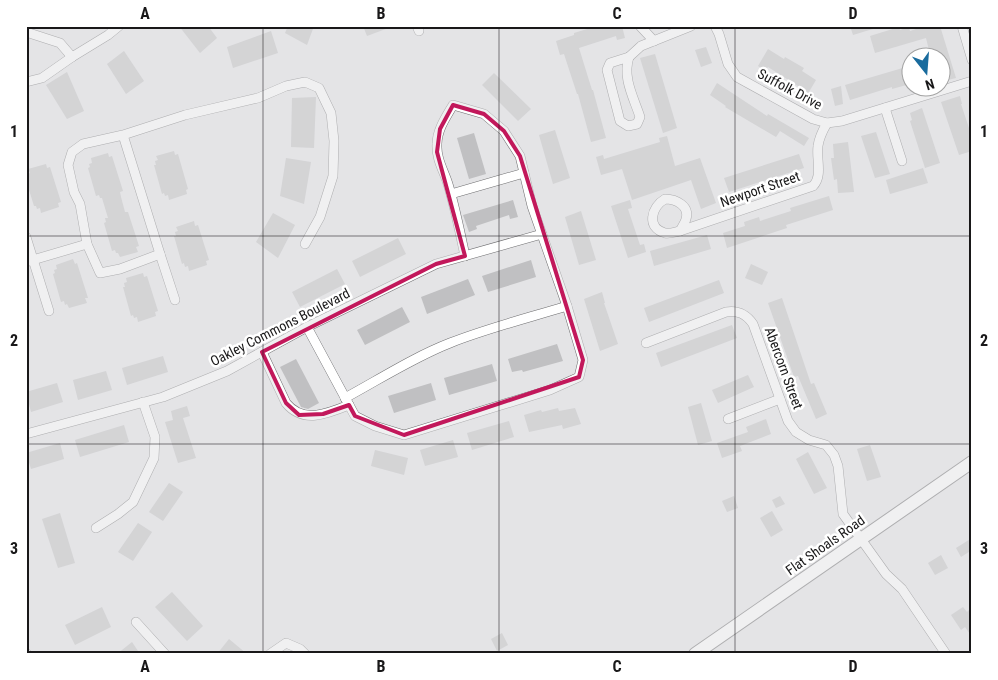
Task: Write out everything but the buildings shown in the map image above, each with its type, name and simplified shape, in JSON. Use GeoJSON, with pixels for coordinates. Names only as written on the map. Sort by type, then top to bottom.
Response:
{"type":"FeatureCollection","features":[{"type":"Feature","properties":{"kind":"street"},"geometry":{"type":"LineString","coordinates":[[26,82],[42,78],[119,26]]}},
{"type":"Feature","properties":{"kind":"street"},"geometry":{"type":"LineString","coordinates":[[640,26],[654,41]]}},
{"type":"Feature","properties":{"kind":"street"},"geometry":{"type":"LineString","coordinates":[[629,58],[610,63],[607,70],[620,120],[628,126],[637,124],[640,117],[626,76],[626,66],[629,58],[641,46],[690,26]]}},
{"type":"Feature","properties":{"kind":"street","name":"Suffolk Drive"},"geometry":{"type":"LineString","coordinates":[[715,26],[728,64],[738,77],[813,119],[827,123],[842,121],[972,81]]}},
{"type":"Feature","properties":{"kind":"street"},"geometry":{"type":"LineString","coordinates":[[962,26],[972,60]]}},
{"type":"Feature","properties":{"kind":"street"},"geometry":{"type":"LineString","coordinates":[[26,32],[60,43],[72,56]]}},
{"type":"Feature","properties":{"kind":"street"},"geometry":{"type":"LineString","coordinates":[[160,254],[120,269],[100,273],[87,244],[80,204],[74,192],[68,165],[72,152],[83,144],[123,135],[185,115],[258,98],[286,86],[304,82],[319,88],[331,113],[334,141],[333,176],[320,217],[305,244]]}},
{"type":"Feature","properties":{"kind":"street"},"geometry":{"type":"LineString","coordinates":[[307,327],[355,416],[375,426],[404,435],[550,390],[580,377],[583,360],[567,306],[532,206],[520,156],[504,131],[484,114],[452,105],[443,121],[436,142],[441,168],[451,194],[465,256]]}},
{"type":"Feature","properties":{"kind":"street"},"geometry":{"type":"LineString","coordinates":[[885,108],[902,161]]}},
{"type":"Feature","properties":{"kind":"street","name":"Newport Street"},"geometry":{"type":"LineString","coordinates":[[680,231],[813,186],[817,182],[818,176],[816,155],[818,143],[827,123]]}},
{"type":"Feature","properties":{"kind":"street"},"geometry":{"type":"LineString","coordinates":[[123,135],[175,300]]}},
{"type":"Feature","properties":{"kind":"street"},"geometry":{"type":"LineString","coordinates":[[451,194],[524,173]]}},
{"type":"Feature","properties":{"kind":"street","name":"Oakley Commons Boulevard"},"geometry":{"type":"LineString","coordinates":[[26,434],[163,397],[227,371],[307,327],[436,264],[542,234]]}},
{"type":"Feature","properties":{"kind":"street"},"geometry":{"type":"LineString","coordinates":[[26,237],[30,261],[49,311]]}},
{"type":"Feature","properties":{"kind":"street"},"geometry":{"type":"LineString","coordinates":[[30,261],[87,244]]}},
{"type":"Feature","properties":{"kind":"street"},"geometry":{"type":"LineString","coordinates":[[262,352],[291,410],[299,415],[323,414],[397,369],[448,343],[478,332],[567,306]]}},
{"type":"Feature","properties":{"kind":"street","name":"Abercorn Street"},"geometry":{"type":"LineString","coordinates":[[646,342],[726,312],[734,311],[748,317],[753,324],[788,421],[796,432],[808,440],[826,445],[834,455],[838,466],[843,514],[886,574],[902,589],[946,654]]}},
{"type":"Feature","properties":{"kind":"street"},"geometry":{"type":"LineString","coordinates":[[728,419],[780,399]]}},
{"type":"Feature","properties":{"kind":"street"},"geometry":{"type":"LineString","coordinates":[[96,528],[133,502],[154,458],[155,437],[143,402]]}},
{"type":"Feature","properties":{"kind":"street","name":"Flat Shoals Road"},"geometry":{"type":"LineString","coordinates":[[695,654],[972,462]]}},
{"type":"Feature","properties":{"kind":"street"},"geometry":{"type":"LineString","coordinates":[[136,622],[165,654]]}},
{"type":"Feature","properties":{"kind":"street"},"geometry":{"type":"LineString","coordinates":[[270,654],[286,643],[300,649],[305,654]]}},
{"type":"Feature","properties":{"kind":"highlighted area"},"geometry":{"type":"Polygon","coordinates":[[[453,105],[484,114],[504,131],[520,156],[583,360],[579,377],[404,435],[355,416],[349,405],[323,414],[299,415],[286,403],[262,352],[436,264],[465,256],[437,152],[440,129],[453,105]]]}}]}
